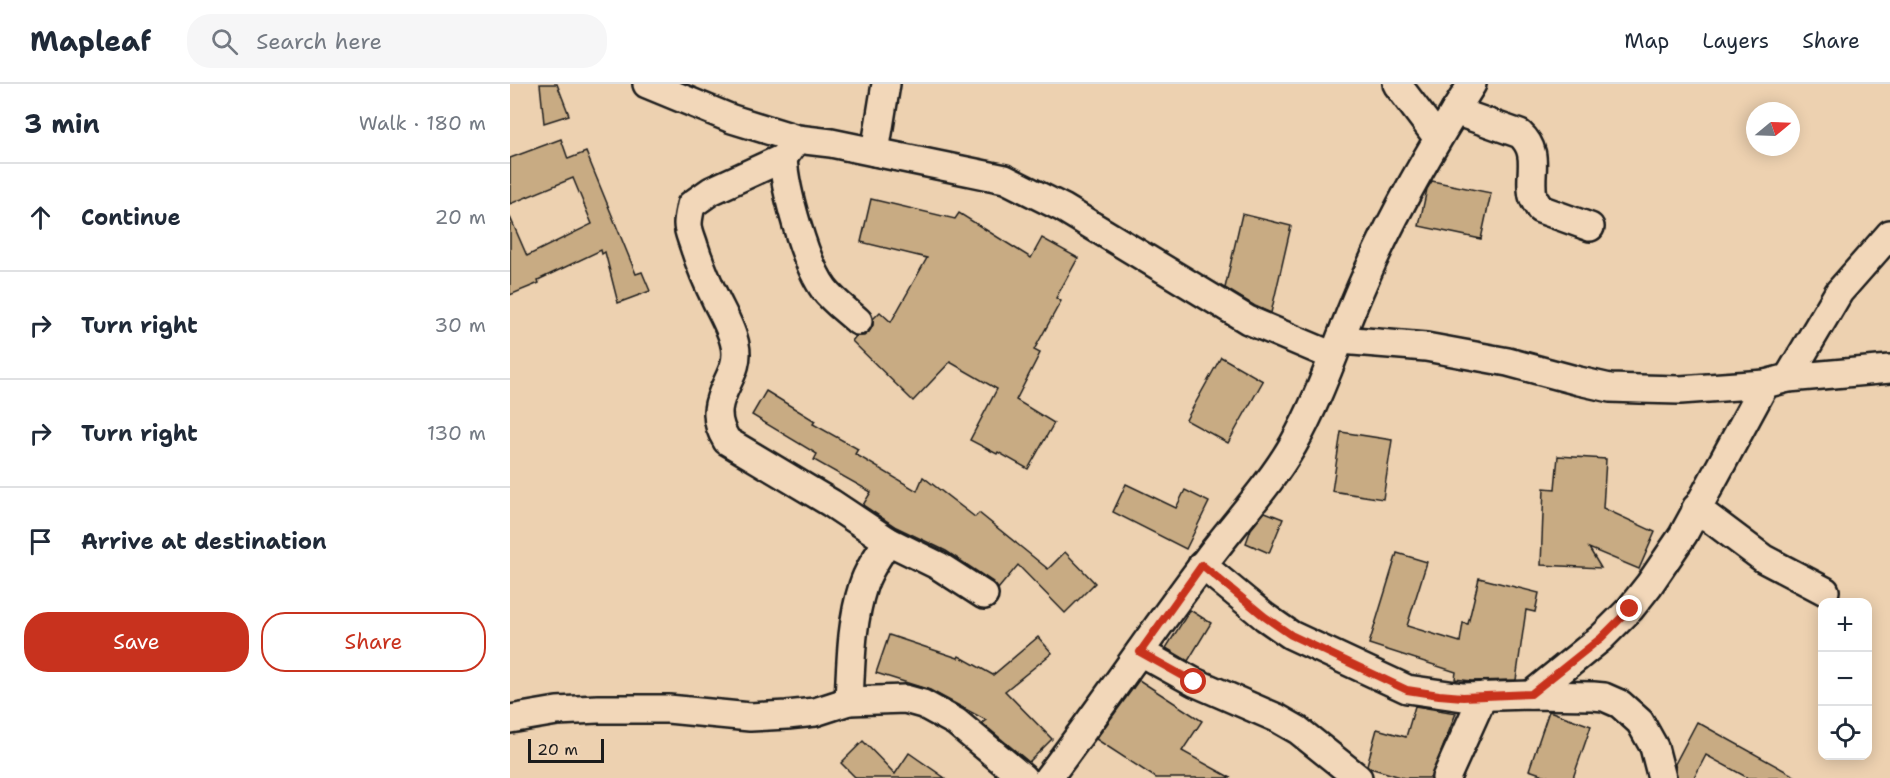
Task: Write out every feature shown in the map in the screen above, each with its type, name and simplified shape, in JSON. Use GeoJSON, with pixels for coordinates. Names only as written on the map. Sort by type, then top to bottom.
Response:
{"type":"FeatureCollection","features":[{"type":"Feature","properties":{"kind":"street"},"geometry":{"type":"LineString","coordinates":[[647,84],[732,119],[790,149]]}},
{"type":"Feature","properties":{"kind":"street"},"geometry":{"type":"LineString","coordinates":[[875,152],[886,84]]}},
{"type":"Feature","properties":{"kind":"street"},"geometry":{"type":"LineString","coordinates":[[1397,84],[1437,137]]}},
{"type":"Feature","properties":{"kind":"street"},"geometry":{"type":"LineString","coordinates":[[1048,778],[1202,565],[1292,447],[1314,403],[1362,284],[1387,230],[1437,137],[1472,84]]}},
{"type":"Feature","properties":{"kind":"street"},"geometry":{"type":"LineString","coordinates":[[1455,111],[1521,134],[1529,142],[1534,170],[1533,196],[1540,209],[1590,227]]}},
{"type":"Feature","properties":{"kind":"street"},"geometry":{"type":"LineString","coordinates":[[984,595],[939,566],[888,541],[831,503],[727,441],[718,428],[717,418],[720,399],[735,361],[736,346],[692,241],[688,225],[691,205],[711,191],[790,149],[831,143],[1005,179],[1063,208],[1248,320],[1337,348],[1426,346],[1508,362],[1610,388],[1680,390],[1890,369]]}},
{"type":"Feature","properties":{"kind":"street"},"geometry":{"type":"LineString","coordinates":[[790,149],[784,173],[812,269],[825,291],[858,321]]}},
{"type":"Feature","properties":{"kind":"street"},"geometry":{"type":"LineString","coordinates":[[1531,694],[1601,638],[1630,609],[1667,560],[1696,508],[1776,381],[1839,292],[1890,234]]}},
{"type":"Feature","properties":{"kind":"street"},"geometry":{"type":"LineString","coordinates":[[1696,508],[1764,560],[1825,591]]}},
{"type":"Feature","properties":{"kind":"street"},"geometry":{"type":"LineString","coordinates":[[849,701],[852,640],[863,585],[872,564],[888,541]]}},
{"type":"Feature","properties":{"kind":"street"},"geometry":{"type":"LineString","coordinates":[[1202,565],[1265,617],[1291,635],[1407,690],[1439,695],[1593,696],[1604,697],[1620,704],[1640,722],[1654,747],[1662,778]]}},
{"type":"Feature","properties":{"kind":"street"},"geometry":{"type":"LineString","coordinates":[[1140,652],[1194,682],[1277,718],[1298,730],[1358,778]]}},
{"type":"Feature","properties":{"kind":"street"},"geometry":{"type":"LineString","coordinates":[[1446,778],[1483,696]]}},
{"type":"Feature","properties":{"kind":"street"},"geometry":{"type":"LineString","coordinates":[[510,719],[557,711],[598,709],[668,709],[750,717],[814,712],[849,701],[905,699],[923,704],[956,722],[1023,778]]}},
{"type":"Feature","properties":{"kind":"building"},"geometry":{"type":"Polygon","coordinates":[[[540,84],[557,84],[569,115],[544,123],[540,84]]]}},
{"type":"Feature","properties":{"kind":"building"},"geometry":{"type":"Polygon","coordinates":[[[561,139],[568,159],[586,152],[636,274],[642,272],[650,291],[618,303],[605,252],[602,254],[601,250],[538,280],[539,283],[510,295],[510,217],[527,256],[592,224],[573,178],[510,204],[510,158],[561,139]]]}},
{"type":"Feature","properties":{"kind":"building"},"geometry":{"type":"Polygon","coordinates":[[[1432,181],[1491,193],[1481,239],[1419,226],[1427,189],[1432,181]]]}},
{"type":"Feature","properties":{"kind":"building"},"geometry":{"type":"Polygon","coordinates":[[[871,199],[955,219],[959,213],[1031,258],[1042,238],[1078,258],[1056,298],[1061,301],[1034,350],[1040,353],[1016,400],[1054,423],[1028,469],[970,440],[997,389],[950,362],[913,401],[852,341],[856,336],[864,336],[869,332],[873,319],[880,312],[891,322],[927,258],[861,242],[871,199]]]}},
{"type":"Feature","properties":{"kind":"building"},"geometry":{"type":"Polygon","coordinates":[[[1242,214],[1291,226],[1271,313],[1225,288],[1242,214]]]}},
{"type":"Feature","properties":{"kind":"building"},"geometry":{"type":"Polygon","coordinates":[[[1221,357],[1263,381],[1228,443],[1186,420],[1221,357]]]}},
{"type":"Feature","properties":{"kind":"building"},"geometry":{"type":"Polygon","coordinates":[[[766,391],[815,421],[813,424],[858,449],[855,454],[917,491],[923,477],[975,517],[979,513],[1048,569],[1065,552],[1095,583],[1065,613],[1018,565],[998,589],[993,582],[946,551],[896,527],[863,505],[871,492],[814,460],[817,454],[752,415],[766,391]]]}},
{"type":"Feature","properties":{"kind":"building"},"geometry":{"type":"Polygon","coordinates":[[[1341,432],[1392,440],[1383,499],[1332,491],[1341,432]]]}},
{"type":"Feature","properties":{"kind":"building"},"geometry":{"type":"Polygon","coordinates":[[[1558,456],[1606,459],[1603,508],[1655,532],[1639,569],[1589,548],[1601,568],[1541,565],[1544,488],[1555,489],[1558,456]]]}},
{"type":"Feature","properties":{"kind":"building"},"geometry":{"type":"Polygon","coordinates":[[[1126,484],[1176,508],[1185,490],[1209,502],[1186,549],[1113,512],[1126,484]]]}},
{"type":"Feature","properties":{"kind":"building"},"geometry":{"type":"Polygon","coordinates":[[[1265,512],[1283,519],[1269,553],[1246,543],[1251,529],[1265,512]]]}},
{"type":"Feature","properties":{"kind":"building"},"geometry":{"type":"Polygon","coordinates":[[[1397,553],[1427,562],[1407,626],[1460,642],[1463,623],[1468,624],[1479,578],[1539,593],[1535,612],[1526,610],[1516,680],[1455,679],[1456,672],[1369,644],[1397,553]]]}},
{"type":"Feature","properties":{"kind":"building"},"geometry":{"type":"Polygon","coordinates":[[[1190,610],[1211,623],[1188,661],[1166,648],[1190,610]]]}},
{"type":"Feature","properties":{"kind":"building"},"geometry":{"type":"Polygon","coordinates":[[[889,635],[958,658],[959,656],[993,675],[1038,637],[1052,653],[1005,691],[1052,739],[1029,762],[982,723],[986,720],[930,690],[876,673],[889,635]]]}},
{"type":"Feature","properties":{"kind":"building"},"geometry":{"type":"Polygon","coordinates":[[[1139,680],[1202,721],[1182,751],[1231,778],[1156,778],[1096,739],[1139,680]]]}},
{"type":"Feature","properties":{"kind":"building"},"geometry":{"type":"Polygon","coordinates":[[[1415,706],[1456,713],[1431,778],[1404,778],[1370,768],[1367,765],[1377,729],[1406,737],[1415,706]]]}},
{"type":"Feature","properties":{"kind":"building"},"geometry":{"type":"Polygon","coordinates":[[[1549,711],[1591,726],[1573,778],[1552,778],[1529,770],[1549,711]]]}},
{"type":"Feature","properties":{"kind":"building"},"geometry":{"type":"Polygon","coordinates":[[[1697,722],[1798,778],[1748,778],[1706,755],[1694,778],[1677,778],[1675,764],[1697,722]]]}},
{"type":"Feature","properties":{"kind":"building"},"geometry":{"type":"Polygon","coordinates":[[[863,741],[895,774],[909,753],[945,778],[856,778],[841,763],[863,741]]]}},
{"type":"Feature","properties":{"kind":"route"},"geometry":{"type":"LineString","coordinates":[[1194,682],[1140,652],[1202,565],[1265,617],[1291,635],[1407,690],[1439,695],[1463,697],[1531,694],[1601,638],[1630,609]]}}]}
